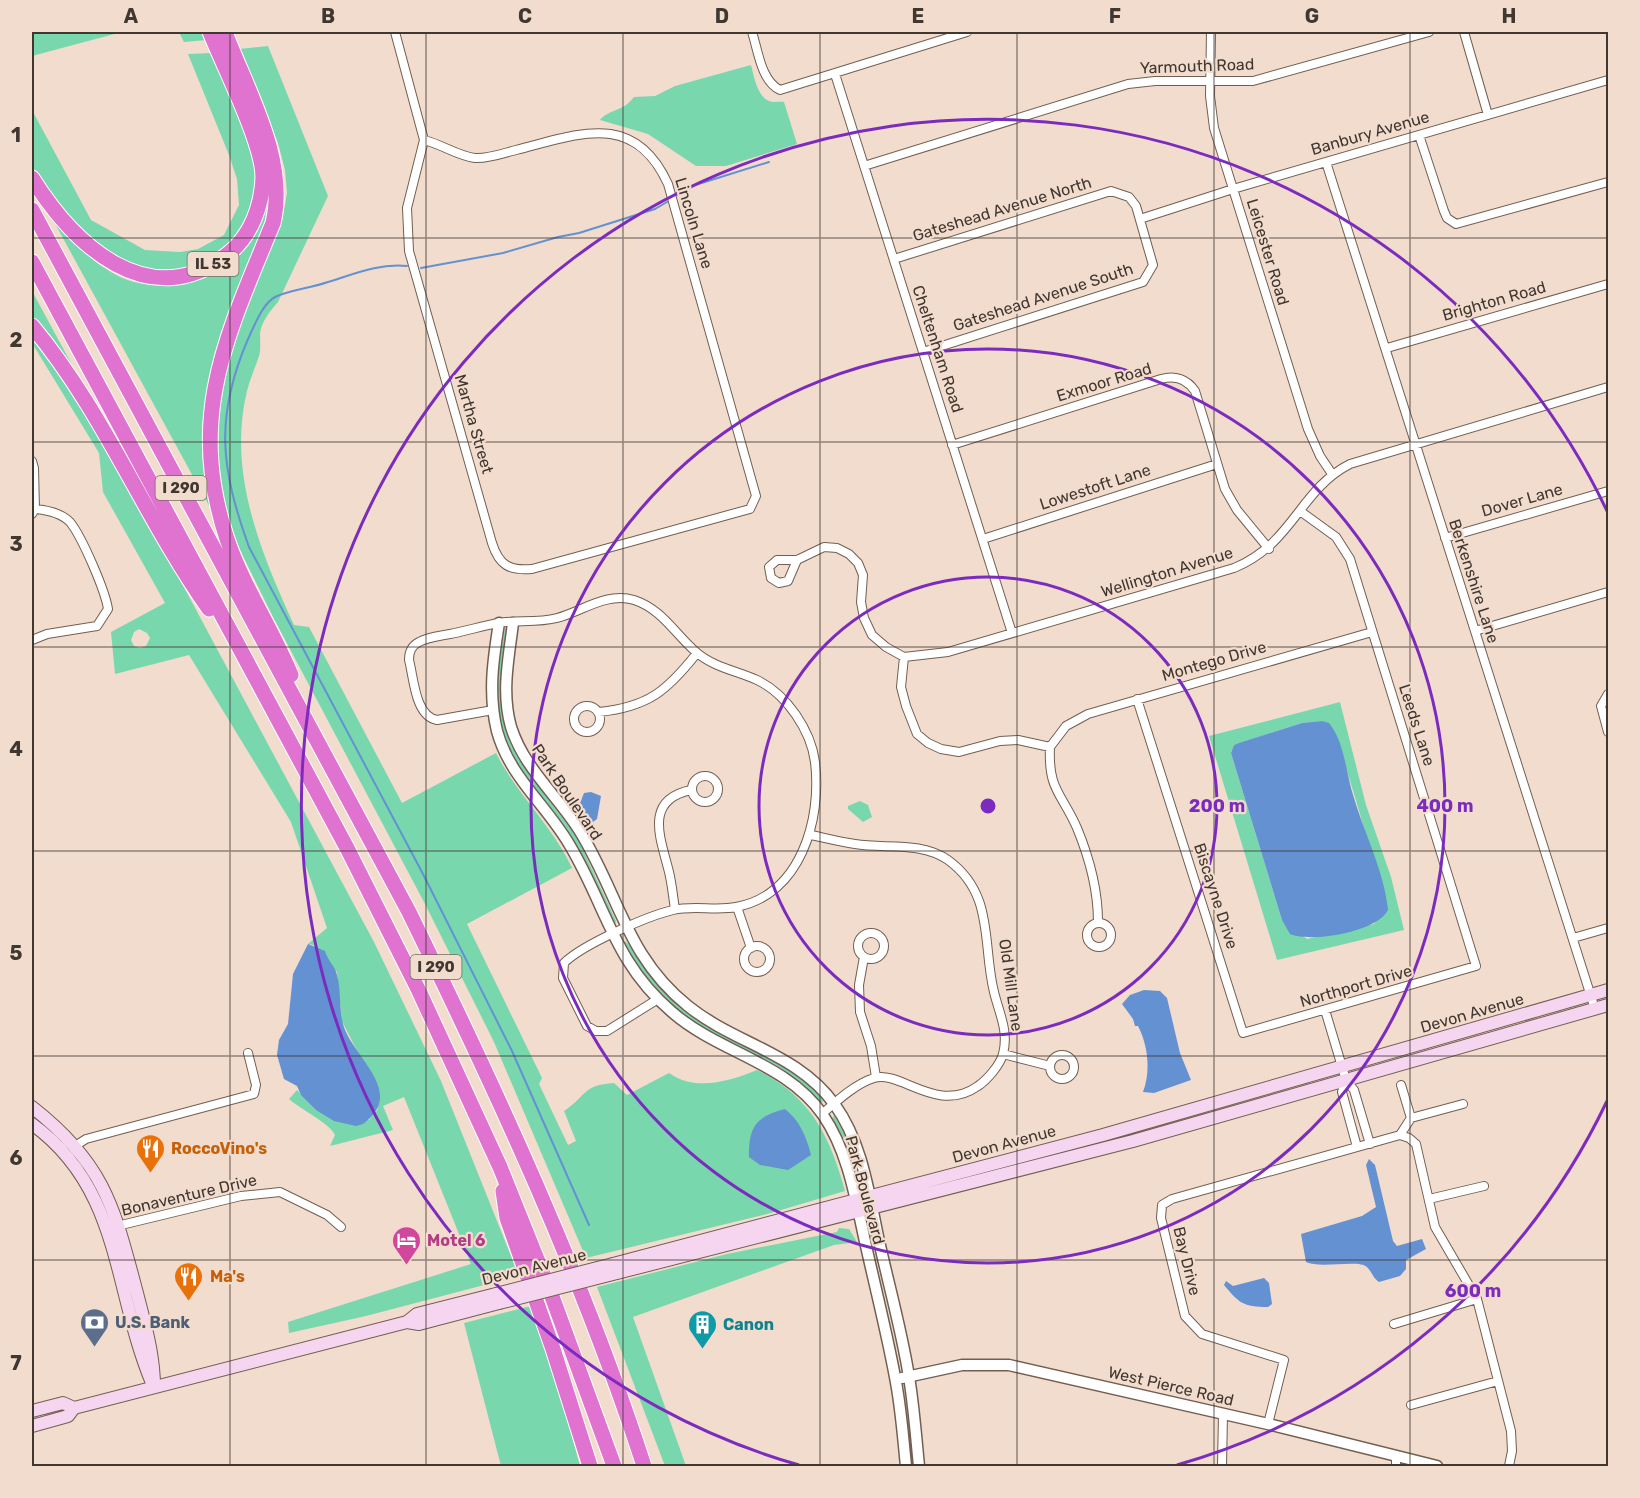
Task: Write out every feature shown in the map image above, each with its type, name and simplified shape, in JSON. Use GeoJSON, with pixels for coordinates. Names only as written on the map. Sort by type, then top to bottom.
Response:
{"type":"FeatureCollection","features":[{"type":"Feature","properties":{"kind":"highway","name":"IL 53"},"geometry":{"type":"LineString","coordinates":[[32,178],[45,199],[76,236],[106,260],[126,270],[147,277],[168,278],[188,275],[219,261],[232,251],[252,223],[262,194],[263,175],[257,146],[230,63],[210,32]]}},
{"type":"Feature","properties":{"kind":"highway"},"geometry":{"type":"LineString","coordinates":[[225,32],[230,63],[271,150],[276,171],[278,204],[273,223],[226,337],[213,393],[209,450],[217,504],[228,541],[281,650],[330,766]]}},
{"type":"Feature","properties":{"kind":"highway","name":"I 290"},"geometry":{"type":"LineString","coordinates":[[32,210],[409,912],[521,1150],[603,1350],[643,1464]]}},
{"type":"Feature","properties":{"kind":"highway","name":"I 290"},"geometry":{"type":"LineString","coordinates":[[32,262],[346,848],[419,990],[500,1167],[553,1299],[614,1467]]}},
{"type":"Feature","properties":{"kind":"highway"},"geometry":{"type":"LineString","coordinates":[[32,326],[93,410],[183,570],[240,653]]}},
{"type":"Feature","properties":{"kind":"highway"},"geometry":{"type":"LineString","coordinates":[[500,1167],[507,1218],[553,1349],[589,1466]]}},
{"type":"Feature","properties":{"kind":"main road","name":"Devon Avenue"},"geometry":{"type":"LineString","coordinates":[[32,1426],[68,1416],[74,1408],[408,1322],[417,1314],[497,1299],[615,1268],[855,1199],[1103,1135],[1608,990]]}},
{"type":"Feature","properties":{"kind":"main road","name":"Devon Avenue"},"geometry":{"type":"LineString","coordinates":[[615,1268],[858,1213],[1133,1141],[1608,1005]]}},
{"type":"Feature","properties":{"kind":"main road"},"geometry":{"type":"LineString","coordinates":[[32,1107],[75,1146],[105,1190],[142,1359],[153,1387]]}},
{"type":"Feature","properties":{"kind":"main road"},"geometry":{"type":"LineString","coordinates":[[32,1124],[60,1149],[83,1177],[113,1227]]}},
{"type":"Feature","properties":{"kind":"main road","name":"Devon Avenue"},"geometry":{"type":"LineString","coordinates":[[32,1411],[63,1403],[74,1408]]}},
{"type":"Feature","properties":{"kind":"street","name":"Martha Street"},"geometry":{"type":"LineString","coordinates":[[395,32],[424,140],[407,208],[410,251],[492,543],[502,563],[510,569],[532,569],[742,512],[750,508],[755,501]]}},
{"type":"Feature","properties":{"kind":"street"},"geometry":{"type":"LineString","coordinates":[[752,32],[767,76],[774,87],[780,90],[967,32]]}},
{"type":"Feature","properties":{"kind":"street","name":"Leicester Road"},"geometry":{"type":"LineString","coordinates":[[1211,32],[1209,82],[1214,128],[1308,429],[1320,456],[1332,474]]}},
{"type":"Feature","properties":{"kind":"street","name":"Yarmouth Road"},"geometry":{"type":"LineString","coordinates":[[864,166],[1128,84],[1155,81],[1259,80],[1429,32]]}},
{"type":"Feature","properties":{"kind":"street"},"geometry":{"type":"LineString","coordinates":[[1464,32],[1488,115]]}},
{"type":"Feature","properties":{"kind":"street","name":"Cheltenham Road"},"geometry":{"type":"LineString","coordinates":[[835,74],[1012,633]]}},
{"type":"Feature","properties":{"kind":"street","name":"Banbury Avenue"},"geometry":{"type":"LineString","coordinates":[[1140,219],[1233,189],[1608,80]]}},
{"type":"Feature","properties":{"kind":"street","name":"Lincoln Lane"},"geometry":{"type":"LineString","coordinates":[[424,140],[476,158],[586,132],[619,136],[641,144],[658,163],[668,184],[755,501]]}},
{"type":"Feature","properties":{"kind":"street"},"geometry":{"type":"LineString","coordinates":[[1419,135],[1444,211],[1447,218],[1456,224],[1608,182]]}},
{"type":"Feature","properties":{"kind":"street","name":"Berkenshire Lane"},"geometry":{"type":"LineString","coordinates":[[1326,162],[1387,348],[1415,443],[1595,1009]]}},
{"type":"Feature","properties":{"kind":"street","name":"Gateshead Avenue North"},"geometry":{"type":"LineString","coordinates":[[894,259],[1111,191],[1129,196],[1140,219]]}},
{"type":"Feature","properties":{"kind":"street","name":"Gateshead Avenue South"},"geometry":{"type":"LineString","coordinates":[[923,352],[1143,282],[1153,265],[1140,219]]}},
{"type":"Feature","properties":{"kind":"street","name":"Brighton Road"},"geometry":{"type":"LineString","coordinates":[[1387,348],[1608,284]]}},
{"type":"Feature","properties":{"kind":"street","name":"Exmoor Road"},"geometry":{"type":"LineString","coordinates":[[952,445],[1173,377],[1186,381],[1195,391],[1230,500],[1269,549]]}},
{"type":"Feature","properties":{"kind":"street","name":"Wellington Avenue"},"geometry":{"type":"LineString","coordinates":[[904,657],[932,656],[1224,572],[1269,549],[1332,474],[1355,461],[1608,387]]}},
{"type":"Feature","properties":{"kind":"street"},"geometry":{"type":"LineString","coordinates":[[32,461],[34,468],[33,512],[51,511],[69,522],[104,590],[108,609],[97,626],[47,634],[32,640]]}},
{"type":"Feature","properties":{"kind":"street","name":"Lowestoft Lane"},"geometry":{"type":"LineString","coordinates":[[983,539],[1217,464]]}},
{"type":"Feature","properties":{"kind":"street","name":"Dover Lane"},"geometry":{"type":"LineString","coordinates":[[1445,538],[1608,490]]}},
{"type":"Feature","properties":{"kind":"street","name":"Leeds Lane"},"geometry":{"type":"LineString","coordinates":[[1300,511],[1327,530],[1344,548],[1476,966]]}},
{"type":"Feature","properties":{"kind":"street"},"geometry":{"type":"LineString","coordinates":[[797,560],[824,547],[837,548],[849,554],[858,563],[863,575],[861,602],[872,635],[886,647],[904,657],[901,687],[906,706],[917,734],[928,743],[940,749],[959,752],[1000,741],[1018,740],[1050,747],[1049,771],[1084,848],[1093,882],[1098,922]]}},
{"type":"Feature","properties":{"kind":"street"},"geometry":{"type":"LineString","coordinates":[[1475,631],[1608,592]]}},
{"type":"Feature","properties":{"kind":"street"},"geometry":{"type":"LineString","coordinates":[[493,710],[437,720],[430,719],[422,713],[409,653],[419,642],[428,639],[499,623],[555,618],[604,599],[634,600],[660,613],[697,653],[724,669],[759,681],[798,717],[815,760],[816,795],[810,835],[802,855],[782,882],[758,898],[737,907],[675,909],[648,918],[567,959],[561,970],[587,1026],[596,1031],[607,1030],[658,999]]}},
{"type":"Feature","properties":{"kind":"street","name":"Park Boulevard"},"geometry":{"type":"LineString","coordinates":[[499,623],[491,674],[493,710],[498,734],[514,770],[551,816],[571,847],[612,936],[635,971],[658,999],[690,1026],[716,1042],[781,1074],[809,1098],[822,1113],[840,1145],[855,1199],[896,1379],[906,1467]]}},
{"type":"Feature","properties":{"kind":"street","name":"Park Boulevard"},"geometry":{"type":"LineString","coordinates":[[513,623],[506,691],[510,725],[532,770],[578,829],[626,929],[656,974],[684,1003],[729,1033],[791,1063],[806,1074],[834,1104],[852,1134],[869,1196],[909,1377],[919,1467]]}},
{"type":"Feature","properties":{"kind":"street","name":"Montego Drive"},"geometry":{"type":"LineString","coordinates":[[1050,747],[1066,726],[1088,714],[1372,632]]}},
{"type":"Feature","properties":{"kind":"street"},"geometry":{"type":"LineString","coordinates":[[599,712],[619,710],[652,699],[678,677],[697,653]]}},
{"type":"Feature","properties":{"kind":"street"},"geometry":{"type":"LineString","coordinates":[[1608,694],[1601,706],[1608,732]]}},
{"type":"Feature","properties":{"kind":"street","name":"Biscayne Drive"},"geometry":{"type":"LineString","coordinates":[[1137,699],[1243,1033]]}},
{"type":"Feature","properties":{"kind":"street"},"geometry":{"type":"LineString","coordinates":[[675,909],[658,830],[664,806],[673,796],[691,790]]}},
{"type":"Feature","properties":{"kind":"street","name":"Old Mill Lane"},"geometry":{"type":"LineString","coordinates":[[810,835],[856,845],[928,850],[948,860],[967,879],[980,902],[988,930],[994,992],[1004,1021],[1003,1054],[995,1068],[978,1086],[956,1095],[931,1095],[894,1080],[876,1077]]}},
{"type":"Feature","properties":{"kind":"street"},"geometry":{"type":"LineString","coordinates":[[737,907],[751,948]]}},
{"type":"Feature","properties":{"kind":"street"},"geometry":{"type":"LineString","coordinates":[[1573,938],[1608,928]]}},
{"type":"Feature","properties":{"kind":"street"},"geometry":{"type":"LineString","coordinates":[[822,1113],[876,1077],[871,1046],[860,1012],[859,985],[864,957]]}},
{"type":"Feature","properties":{"kind":"street","name":"Northport Drive"},"geometry":{"type":"LineString","coordinates":[[1243,1033],[1476,966]]}},
{"type":"Feature","properties":{"kind":"street"},"geometry":{"type":"LineString","coordinates":[[1325,1010],[1346,1080],[1354,1090],[1370,1144]]}},
{"type":"Feature","properties":{"kind":"street"},"geometry":{"type":"LineString","coordinates":[[75,1146],[86,1139],[254,1094],[256,1085],[248,1053]]}},
{"type":"Feature","properties":{"kind":"street"},"geometry":{"type":"LineString","coordinates":[[1003,1054],[1050,1066]]}},
{"type":"Feature","properties":{"kind":"street"},"geometry":{"type":"LineString","coordinates":[[1346,1080],[1342,1092],[1358,1147]]}},
{"type":"Feature","properties":{"kind":"street"},"geometry":{"type":"LineString","coordinates":[[1401,1085],[1411,1118]]}},
{"type":"Feature","properties":{"kind":"street"},"geometry":{"type":"LineString","coordinates":[[1462,1104],[1411,1118],[1400,1135],[1416,1144],[1435,1227],[1477,1299],[1511,1431],[1512,1451],[1509,1467]]}},
{"type":"Feature","properties":{"kind":"street","name":"Bay Drive"},"geometry":{"type":"LineString","coordinates":[[1268,1424],[1284,1360],[1202,1334],[1185,1316],[1161,1218],[1162,1205],[1172,1199],[1400,1135]]}},
{"type":"Feature","properties":{"kind":"street"},"geometry":{"type":"LineString","coordinates":[[1429,1199],[1484,1186]]}},
{"type":"Feature","properties":{"kind":"street","name":"Bonaventure Drive"},"geometry":{"type":"LineString","coordinates":[[113,1227],[241,1196],[280,1192],[327,1215],[341,1227]]}},
{"type":"Feature","properties":{"kind":"street"},"geometry":{"type":"LineString","coordinates":[[1394,1324],[1477,1299]]}},
{"type":"Feature","properties":{"kind":"street","name":"West Pierce Road"},"geometry":{"type":"LineString","coordinates":[[896,1379],[962,1365],[1001,1364],[1268,1424],[1396,1461],[1437,1467]]}},
{"type":"Feature","properties":{"kind":"street"},"geometry":{"type":"LineString","coordinates":[[1411,1405],[1498,1381]]}},
{"type":"Feature","properties":{"kind":"street"},"geometry":{"type":"LineString","coordinates":[[1222,1467],[1223,1414]]}},
{"type":"Feature","properties":{"kind":"green space"},"geometry":{"type":"Polygon","coordinates":[[[32,32],[122,32],[32,56],[32,32]]]}},
{"type":"Feature","properties":{"kind":"green space"},"geometry":{"type":"Polygon","coordinates":[[[179,32],[204,32],[207,40],[184,42],[179,32]]]}},
{"type":"Feature","properties":{"kind":"green space"},"geometry":{"type":"Polygon","coordinates":[[[268,46],[328,196],[278,302],[263,324],[260,333],[260,353],[247,391],[242,421],[241,452],[244,482],[251,511],[259,541],[294,625],[309,627],[402,803],[496,753],[514,783],[564,852],[572,868],[467,924],[542,1078],[539,1084],[568,1145],[576,1141],[564,1111],[596,1086],[614,1083],[627,1095],[669,1073],[690,1082],[713,1083],[757,1070],[791,1093],[816,1120],[833,1153],[845,1191],[771,1213],[586,1258],[494,1042],[424,902],[273,617],[239,548],[224,508],[217,470],[220,388],[232,342],[282,222],[287,193],[285,170],[278,143],[239,49],[268,46]]]}},
{"type":"Feature","properties":{"kind":"green space"},"geometry":{"type":"Polygon","coordinates":[[[212,53],[238,113],[253,159],[255,174],[253,198],[246,219],[233,237],[217,252],[197,263],[176,269],[153,270],[130,265],[117,259],[88,237],[48,193],[32,165],[30,138],[32,110],[91,220],[145,250],[180,252],[198,249],[224,235],[239,205],[237,179],[229,155],[188,54],[212,53]]]}},
{"type":"Feature","properties":{"kind":"green space"},"geometry":{"type":"Polygon","coordinates":[[[751,65],[762,95],[769,101],[784,102],[797,144],[726,166],[696,166],[648,134],[600,120],[630,102],[634,97],[655,96],[675,86],[751,65]]]}},
{"type":"Feature","properties":{"kind":"green space"},"geometry":{"type":"Polygon","coordinates":[[[270,194],[268,213],[226,322],[214,359],[206,397],[202,435],[204,473],[213,513],[52,218],[91,258],[120,277],[150,285],[182,284],[212,275],[237,258],[249,244],[258,228],[270,194]]]}},
{"type":"Feature","properties":{"kind":"green space"},"geometry":{"type":"Polygon","coordinates":[[[32,291],[84,387],[32,317],[32,291]]]}},
{"type":"Feature","properties":{"kind":"green space"},"geometry":{"type":"Polygon","coordinates":[[[32,335],[59,369],[119,466],[374,942],[441,1081],[519,1276],[366,1316],[289,1333],[288,1322],[471,1264],[404,1097],[383,1106],[393,1130],[330,1146],[335,1135],[332,1131],[322,1121],[289,1099],[297,1090],[316,1110],[369,1120],[378,1109],[359,1055],[342,1021],[337,972],[313,945],[308,944],[327,928],[291,822],[189,655],[115,674],[111,632],[165,603],[103,492],[99,453],[32,343],[32,335]],[[139,629],[134,632],[131,640],[134,646],[140,648],[146,646],[150,638],[147,633],[139,629]]]}},
{"type":"Feature","properties":{"kind":"green space"},"geometry":{"type":"Polygon","coordinates":[[[505,628],[508,630],[501,695],[511,742],[527,772],[577,837],[616,921],[615,924],[612,924],[574,842],[521,773],[505,741],[499,720],[496,682],[505,628]]]}},
{"type":"Feature","properties":{"kind":"green space"},"geometry":{"type":"Polygon","coordinates":[[[1340,702],[1366,805],[1391,877],[1404,930],[1277,960],[1209,736],[1340,702]],[[1322,721],[1302,723],[1234,745],[1231,753],[1282,920],[1307,939],[1374,924],[1386,898],[1332,727],[1322,721]]]}},
{"type":"Feature","properties":{"kind":"green space"},"geometry":{"type":"Polygon","coordinates":[[[860,801],[868,805],[872,817],[863,822],[848,809],[848,806],[860,801]]]}},
{"type":"Feature","properties":{"kind":"green space"},"geometry":{"type":"Polygon","coordinates":[[[625,941],[653,978],[684,1009],[720,1034],[778,1062],[808,1081],[823,1102],[818,1102],[799,1082],[777,1066],[709,1033],[687,1018],[647,979],[623,943],[625,941]]]}},
{"type":"Feature","properties":{"kind":"green space"},"geometry":{"type":"Polygon","coordinates":[[[834,1115],[850,1143],[861,1184],[850,1147],[832,1120],[834,1115]]]}},
{"type":"Feature","properties":{"kind":"green space"},"geometry":{"type":"Polygon","coordinates":[[[839,1228],[849,1229],[857,1242],[834,1245],[633,1317],[686,1466],[665,1466],[597,1287],[727,1254],[837,1232],[839,1228]]]}},
{"type":"Feature","properties":{"kind":"green space"},"geometry":{"type":"Polygon","coordinates":[[[531,1306],[563,1404],[580,1466],[501,1466],[464,1323],[531,1306]]]}},
{"type":"Feature","properties":{"kind":"water"},"geometry":{"type":"Polygon","coordinates":[[[1322,721],[1329,723],[1339,740],[1351,789],[1383,881],[1388,910],[1382,918],[1358,930],[1313,937],[1290,934],[1282,920],[1231,753],[1234,745],[1239,743],[1302,723],[1322,721]]]}},
{"type":"Feature","properties":{"kind":"water"},"geometry":{"type":"Polygon","coordinates":[[[591,792],[601,796],[597,819],[593,822],[589,821],[580,803],[584,793],[591,792]]]}},
{"type":"Feature","properties":{"kind":"water"},"geometry":{"type":"Polygon","coordinates":[[[308,944],[325,951],[335,969],[345,1030],[375,1077],[379,1089],[380,1101],[375,1113],[363,1124],[356,1126],[334,1121],[316,1110],[301,1095],[297,1086],[284,1079],[277,1055],[279,1040],[288,1024],[293,974],[308,944]]]}},
{"type":"Feature","properties":{"kind":"water"},"geometry":{"type":"Polygon","coordinates":[[[1144,990],[1160,991],[1167,998],[1180,1053],[1191,1080],[1154,1093],[1143,1092],[1148,1067],[1144,1041],[1138,1026],[1135,1026],[1133,1019],[1122,1004],[1130,995],[1144,990]]]}},
{"type":"Feature","properties":{"kind":"water"},"geometry":{"type":"Polygon","coordinates":[[[785,1109],[802,1129],[811,1155],[788,1170],[760,1165],[749,1157],[752,1131],[760,1120],[785,1109]]]}},
{"type":"Feature","properties":{"kind":"water"},"geometry":{"type":"Polygon","coordinates":[[[1369,1159],[1375,1165],[1393,1241],[1397,1246],[1422,1239],[1426,1249],[1406,1260],[1406,1269],[1400,1276],[1379,1282],[1363,1265],[1320,1265],[1306,1262],[1301,1234],[1362,1216],[1376,1207],[1366,1165],[1369,1159]]]}},
{"type":"Feature","properties":{"kind":"water"},"geometry":{"type":"Polygon","coordinates":[[[1264,1278],[1269,1283],[1272,1304],[1268,1307],[1242,1303],[1224,1285],[1226,1281],[1233,1286],[1264,1278]]]}},
{"type":"Feature","properties":{"kind":"waterway"},"geometry":{"type":"LineString","coordinates":[[678,195],[692,186],[769,162]]}},
{"type":"Feature","properties":{"kind":"waterway"},"geometry":{"type":"LineString","coordinates":[[421,268],[503,253],[579,233],[655,209],[667,202]]}},
{"type":"Feature","properties":{"kind":"waterway"},"geometry":{"type":"LineString","coordinates":[[407,266],[386,266],[367,270],[270,300],[248,339],[230,394],[225,443],[227,468],[232,493],[249,547],[423,874],[512,1051],[589,1225]]}},
{"type":"Feature","properties":{"kind":"place","name":"RoccoVino's"},"geometry":{"type":"Point","coordinates":[150,1174]}},
{"type":"Feature","properties":{"kind":"place","name":"Motel 6"},"geometry":{"type":"Point","coordinates":[406,1266]}},
{"type":"Feature","properties":{"kind":"place","name":"Ma's"},"geometry":{"type":"Point","coordinates":[189,1302]}},
{"type":"Feature","properties":{"kind":"place","name":"U.S. Bank"},"geometry":{"type":"Point","coordinates":[94,1348]}},
{"type":"Feature","properties":{"kind":"place","name":"Canon"},"geometry":{"type":"Point","coordinates":[702,1350]}}]}
